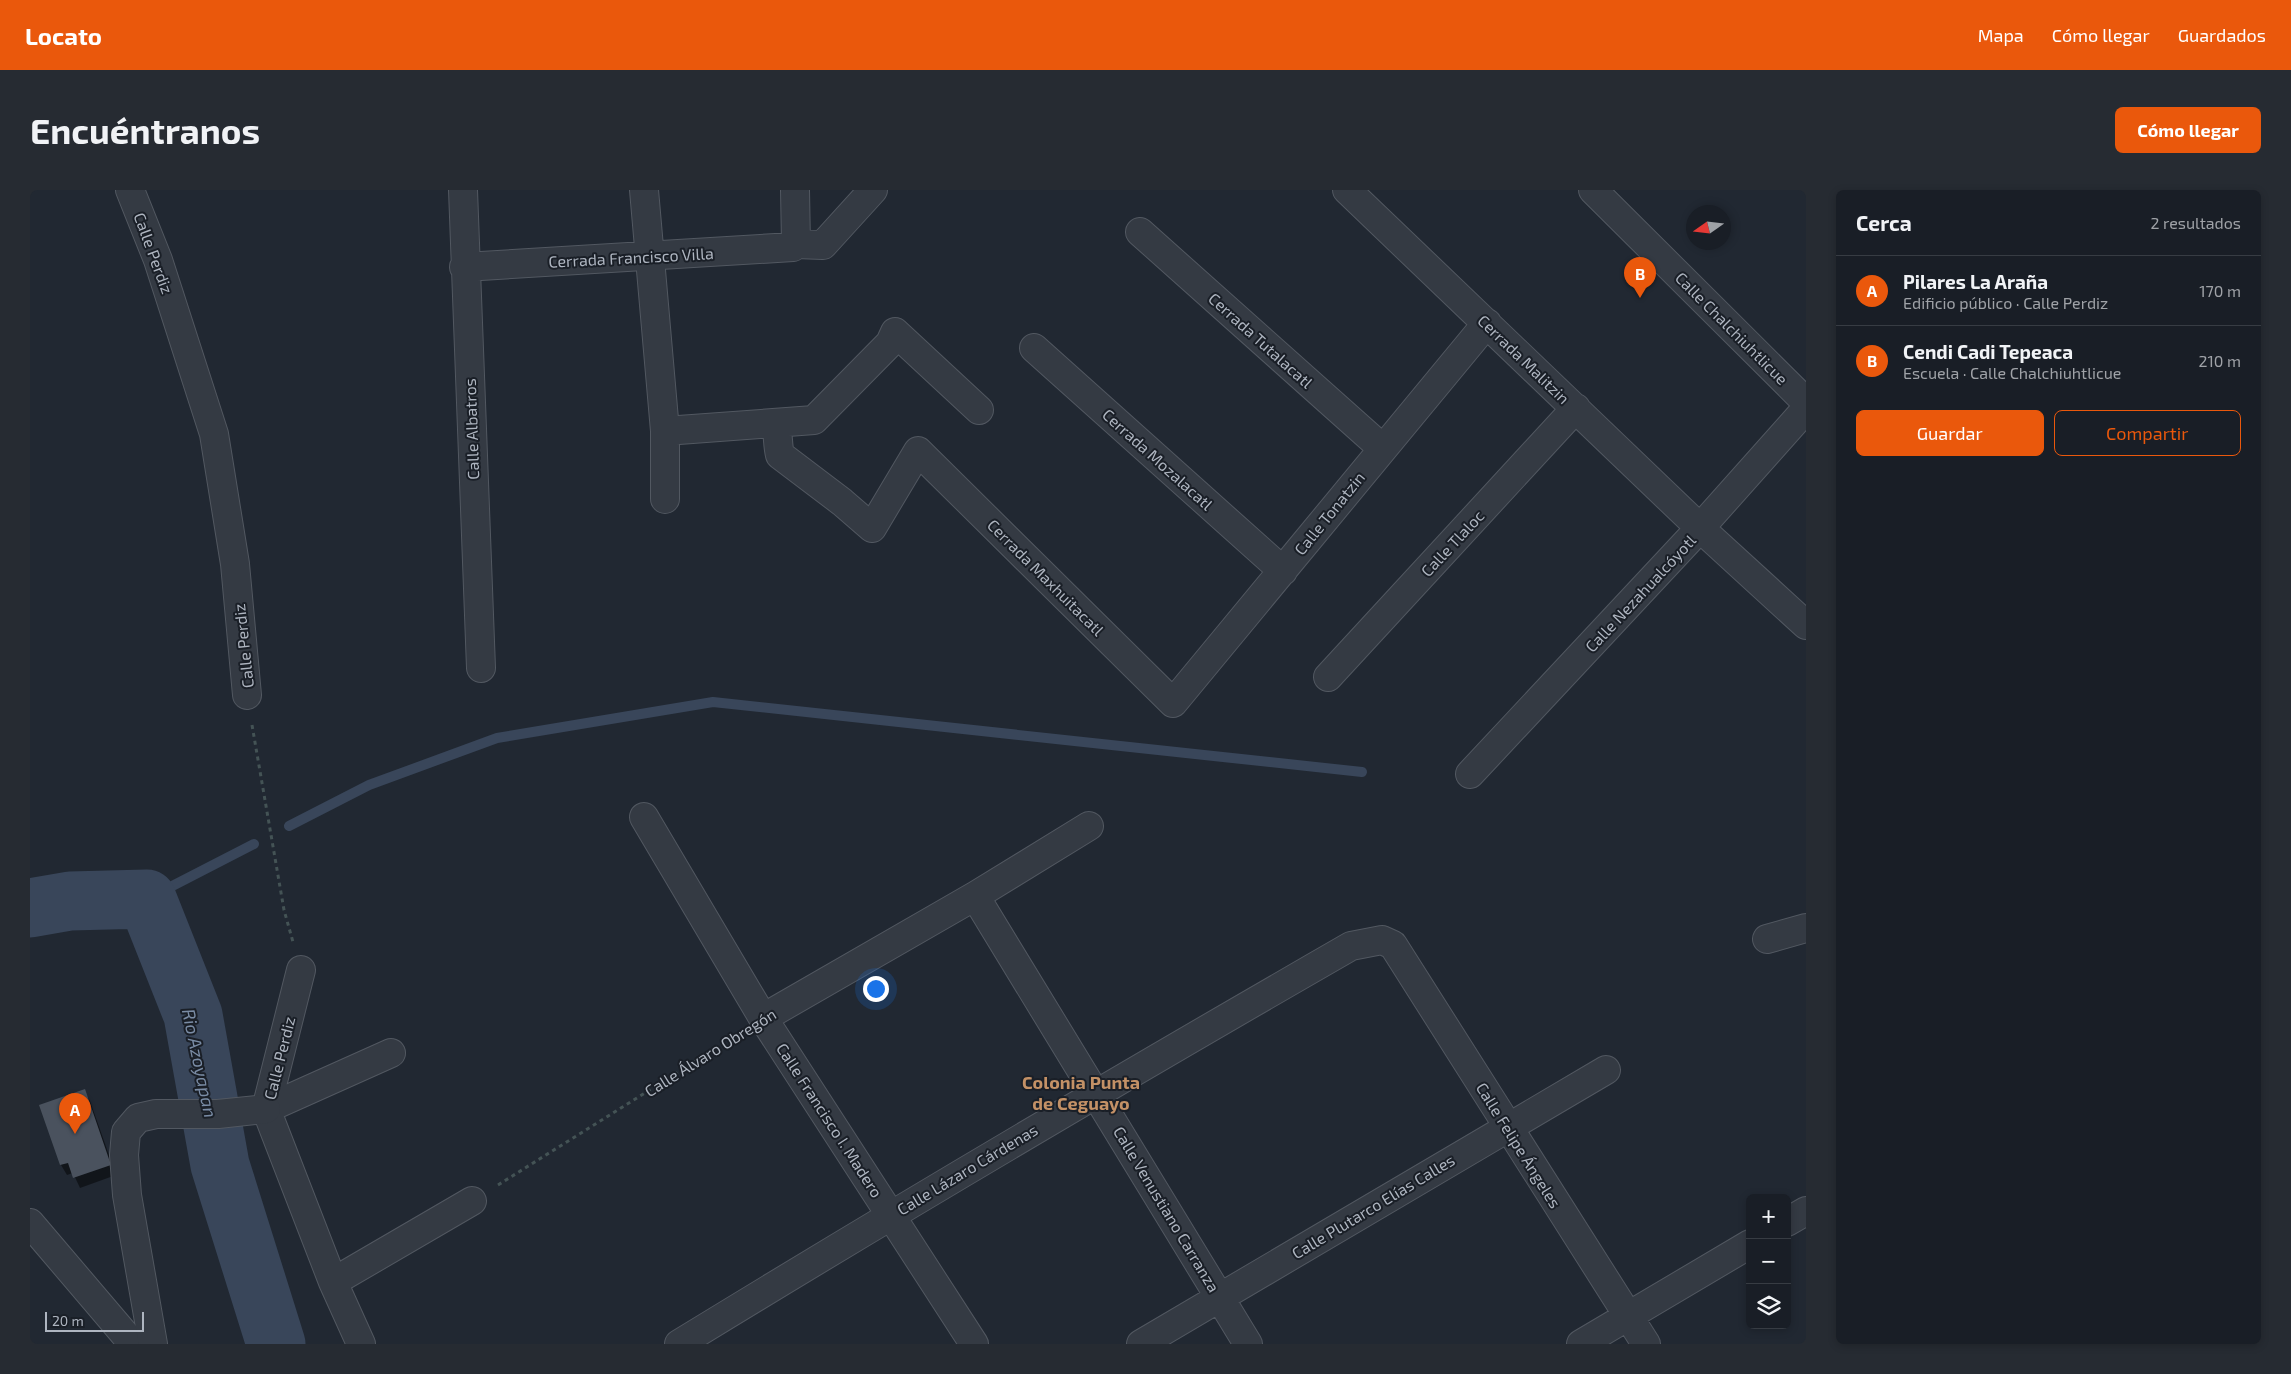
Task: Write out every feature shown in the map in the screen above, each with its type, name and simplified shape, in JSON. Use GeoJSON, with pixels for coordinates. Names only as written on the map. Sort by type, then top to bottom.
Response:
{"type":"FeatureCollection","features":[{"type":"Feature","properties":{"kind":"street","name":"Calle Perdiz"},"geometry":{"type":"LineString","coordinates":[[130,190],[158,260],[214,434],[235,564],[247,695]]}},
{"type":"Feature","properties":{"kind":"street","name":"Calle Albatros"},"geometry":{"type":"LineString","coordinates":[[463,190],[464,267],[481,668]]}},
{"type":"Feature","properties":{"kind":"street"},"geometry":{"type":"LineString","coordinates":[[644,190],[665,431],[665,499]]}},
{"type":"Feature","properties":{"kind":"street"},"geometry":{"type":"LineString","coordinates":[[795,190],[796,244]]}},
{"type":"Feature","properties":{"kind":"street","name":"Cerrada Francisco Villa"},"geometry":{"type":"LineString","coordinates":[[464,267],[793,247],[796,244],[823,245],[873,190]]}},
{"type":"Feature","properties":{"kind":"street","name":"Cerrada Malitzin"},"geometry":{"type":"LineString","coordinates":[[1348,190],[1700,528],[1806,625]]}},
{"type":"Feature","properties":{"kind":"street","name":"Calle Chalchiuhtlicue"},"geometry":{"type":"LineString","coordinates":[[1602,193],[1806,402]]}},
{"type":"Feature","properties":{"kind":"street","name":"Cerrada Tutalacatl"},"geometry":{"type":"LineString","coordinates":[[1140,232],[1382,448]]}},
{"type":"Feature","properties":{"kind":"street","name":"Calle Tonatzin"},"geometry":{"type":"LineString","coordinates":[[1173,703],[1487,323]]}},
{"type":"Feature","properties":{"kind":"street"},"geometry":{"type":"LineString","coordinates":[[665,431],[814,420],[890,342],[895,332],[979,410]]}},
{"type":"Feature","properties":{"kind":"street","name":"Cerrada Mozalacatl"},"geometry":{"type":"LineString","coordinates":[[1034,348],[1283,571]]}},
{"type":"Feature","properties":{"kind":"street","name":"Calle Tlaloc"},"geometry":{"type":"LineString","coordinates":[[1328,677],[1576,408]]}},
{"type":"Feature","properties":{"kind":"street","name":"Calle Nezahualcóyotl"},"geometry":{"type":"LineString","coordinates":[[1470,774],[1700,528],[1806,409]]}},
{"type":"Feature","properties":{"kind":"street","name":"Cerrada Maxhuitacatl"},"geometry":{"type":"LineString","coordinates":[[775,422],[779,434],[778,447],[780,455],[842,502],[872,528],[918,451],[1173,703]]}},
{"type":"Feature","properties":{"kind":"street","name":"Calle Francisco I. Madero"},"geometry":{"type":"LineString","coordinates":[[644,817],[764,1018],[974,1344]]}},
{"type":"Feature","properties":{"kind":"street","name":"Calle Álvaro Obregón"},"geometry":{"type":"LineString","coordinates":[[764,1018],[975,896],[1089,826]]}},
{"type":"Feature","properties":{"kind":"street","name":"Calle Venustiano Carranza"},"geometry":{"type":"LineString","coordinates":[[975,896],[1248,1344]]}},
{"type":"Feature","properties":{"kind":"street"},"geometry":{"type":"LineString","coordinates":[[1767,939],[1806,928]]}},
{"type":"Feature","properties":{"kind":"street","name":"Calle Lázaro Cárdenas"},"geometry":{"type":"LineString","coordinates":[[679,1344],[890,1214],[1096,1092],[1351,946],[1382,940],[1393,945]]}},
{"type":"Feature","properties":{"kind":"street","name":"Calle Felipe Ángeles"},"geometry":{"type":"LineString","coordinates":[[1393,945],[1646,1344]]}},
{"type":"Feature","properties":{"kind":"street","name":"Calle Perdiz"},"geometry":{"type":"LineString","coordinates":[[301,970],[266,1109],[333,1282],[361,1344]]}},
{"type":"Feature","properties":{"kind":"street"},"geometry":{"type":"LineString","coordinates":[[266,1109],[391,1054]]}},
{"type":"Feature","properties":{"kind":"street","name":"Calle Plutarco Elías Calles"},"geometry":{"type":"LineString","coordinates":[[1141,1344],[1606,1070]]}},
{"type":"Feature","properties":{"kind":"street","name":"Calle Perdiz"},"geometry":{"type":"LineString","coordinates":[[153,1344],[128,1195],[124,1155],[126,1132],[138,1118],[156,1114],[218,1114],[266,1109]]}},
{"type":"Feature","properties":{"kind":"street"},"geometry":{"type":"LineString","coordinates":[[333,1282],[472,1201]]}},
{"type":"Feature","properties":{"kind":"street"},"geometry":{"type":"LineString","coordinates":[[1791,1220],[1806,1211]]}},
{"type":"Feature","properties":{"kind":"street"},"geometry":{"type":"LineString","coordinates":[[30,1223],[134,1344]]}},
{"type":"Feature","properties":{"kind":"street"},"geometry":{"type":"LineString","coordinates":[[1581,1344],[1746,1246]]}},
{"type":"Feature","properties":{"kind":"path","name":"Calle Perdiz"},"geometry":{"type":"LineString","coordinates":[[247,695],[284,910],[301,970]]}},
{"type":"Feature","properties":{"kind":"path","name":"Calle Álvaro Obregón"},"geometry":{"type":"LineString","coordinates":[[472,1201],[764,1018]]}},
{"type":"Feature","properties":{"kind":"building"},"geometry":{"type":"Polygon","coordinates":[[[85,1089],[111,1165],[73,1178],[68,1163],[60,1165],[39,1105],[85,1089]]]}},
{"type":"Feature","properties":{"kind":"waterway"},"geometry":{"type":"LineString","coordinates":[[289,826],[369,785],[497,738],[713,702],[1362,772]]}},
{"type":"Feature","properties":{"kind":"waterway"},"geometry":{"type":"LineString","coordinates":[[147,899],[254,844]]}},
{"type":"Feature","properties":{"kind":"waterway","name":"Rio Azoyapan"},"geometry":{"type":"LineString","coordinates":[[30,908],[70,901],[147,899],[193,1015],[220,1165],[276,1344]]}},
{"type":"Feature","properties":{"kind":"place","name":"Cendi Cadi Tepeaca"},"geometry":{"type":"Point","coordinates":[1640,298]}},
{"type":"Feature","properties":{"kind":"place","name":"Pilares La Araña"},"geometry":{"type":"Point","coordinates":[75,1134]}},
{"type":"Feature","properties":{"kind":"district","name":"Colonia Punta de Ceguayo"},"geometry":{"type":"Point","coordinates":[1081,1092]}}]}
